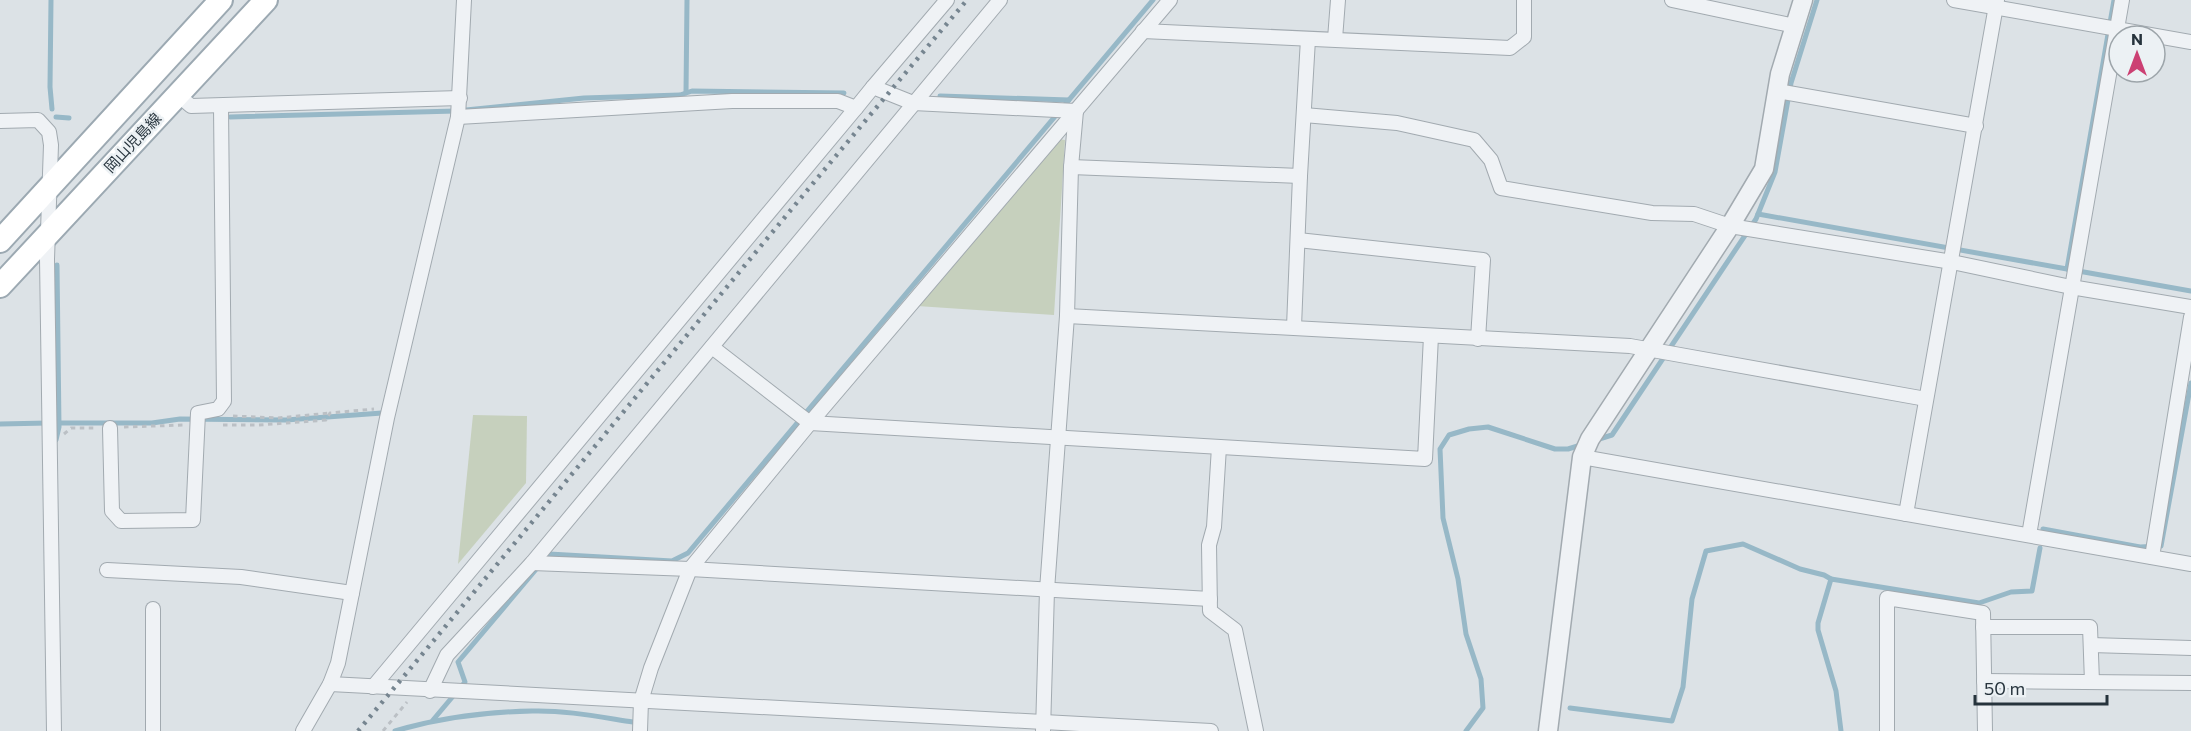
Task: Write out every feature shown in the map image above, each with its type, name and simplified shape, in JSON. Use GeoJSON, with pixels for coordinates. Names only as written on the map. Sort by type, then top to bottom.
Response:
{"type":"FeatureCollection","features":[{"type":"Feature","properties":{"kind":"main road"},"geometry":{"type":"LineString","coordinates":[[0,241],[221,0]]}},
{"type":"Feature","properties":{"kind":"main road","name":"岡山児島線"},"geometry":{"type":"LineString","coordinates":[[0,286],[266,0]]}},
{"type":"Feature","properties":{"kind":"street"},"geometry":{"type":"LineString","coordinates":[[303,731],[330,684],[338,663],[389,409],[459,108],[464,0]]}},
{"type":"Feature","properties":{"kind":"street"},"geometry":{"type":"LineString","coordinates":[[373,687],[947,0]]}},
{"type":"Feature","properties":{"kind":"street"},"geometry":{"type":"LineString","coordinates":[[424,690],[447,655],[538,563],[712,347],[1000,0]]}},
{"type":"Feature","properties":{"kind":"street"},"geometry":{"type":"LineString","coordinates":[[640,731],[642,701],[651,668],[690,569],[804,419],[1065,110],[1143,31],[1170,0]]}},
{"type":"Feature","properties":{"kind":"street"},"geometry":{"type":"LineString","coordinates":[[1335,39],[1338,0]]}},
{"type":"Feature","properties":{"kind":"street"},"geometry":{"type":"LineString","coordinates":[[1143,31],[1510,48],[1524,36],[1524,0]]}},
{"type":"Feature","properties":{"kind":"street"},"geometry":{"type":"LineString","coordinates":[[1672,0],[1795,26]]}},
{"type":"Feature","properties":{"kind":"street"},"geometry":{"type":"LineString","coordinates":[[1548,731],[1586,448],[1661,351],[1743,229],[1764,169],[1785,93],[1780,74],[1803,0]]}},
{"type":"Feature","properties":{"kind":"street"},"geometry":{"type":"LineString","coordinates":[[1954,0],[1997,4],[2107,28]]}},
{"type":"Feature","properties":{"kind":"street"},"geometry":{"type":"LineString","coordinates":[[2113,24],[2122,0]]}},
{"type":"Feature","properties":{"kind":"street"},"geometry":{"type":"LineString","coordinates":[[1906,514],[1997,4]]}},
{"type":"Feature","properties":{"kind":"street"},"geometry":{"type":"LineString","coordinates":[[2167,38],[2191,42]]}},
{"type":"Feature","properties":{"kind":"street"},"geometry":{"type":"LineString","coordinates":[[1294,327],[1308,39]]}},
{"type":"Feature","properties":{"kind":"street"},"geometry":{"type":"LineString","coordinates":[[2028,535],[2073,276],[2107,55]]}},
{"type":"Feature","properties":{"kind":"street"},"geometry":{"type":"LineString","coordinates":[[873,87],[913,104],[1065,110]]}},
{"type":"Feature","properties":{"kind":"street"},"geometry":{"type":"LineString","coordinates":[[1785,93],[1976,126]]}},
{"type":"Feature","properties":{"kind":"street"},"geometry":{"type":"LineString","coordinates":[[178,95],[191,106],[221,107],[459,108],[732,101],[838,101],[856,108]]}},
{"type":"Feature","properties":{"kind":"street"},"geometry":{"type":"LineString","coordinates":[[110,428],[111,511],[121,521],[193,520],[198,413],[218,409],[224,401],[221,107]]}},
{"type":"Feature","properties":{"kind":"street"},"geometry":{"type":"LineString","coordinates":[[1044,727],[1047,590],[1067,316],[1071,167],[1065,110]]}},
{"type":"Feature","properties":{"kind":"street"},"geometry":{"type":"LineString","coordinates":[[1304,115],[1397,123],[1474,140],[1491,160],[1501,188],[1652,213],[1694,214],[1743,229],[1953,253],[2073,276],[2191,307]]}},
{"type":"Feature","properties":{"kind":"street"},"geometry":{"type":"LineString","coordinates":[[0,121],[38,120],[49,132],[51,158],[48,233],[54,731]]}},
{"type":"Feature","properties":{"kind":"street"},"geometry":{"type":"LineString","coordinates":[[1071,167],[1300,176]]}},
{"type":"Feature","properties":{"kind":"street"},"geometry":{"type":"LineString","coordinates":[[1298,240],[1484,260],[1478,339]]}},
{"type":"Feature","properties":{"kind":"street"},"geometry":{"type":"LineString","coordinates":[[1067,316],[1630,346],[1926,399]]}},
{"type":"Feature","properties":{"kind":"street"},"geometry":{"type":"LineString","coordinates":[[2153,550],[2188,364],[2191,317]]}},
{"type":"Feature","properties":{"kind":"street"},"geometry":{"type":"LineString","coordinates":[[712,347],[804,419],[1058,438],[1425,459],[1431,336]]}},
{"type":"Feature","properties":{"kind":"street"},"geometry":{"type":"LineString","coordinates":[[1218,447],[1214,527],[1209,545],[1210,611],[1235,630],[1256,731]]}},
{"type":"Feature","properties":{"kind":"street"},"geometry":{"type":"LineString","coordinates":[[1586,448],[1906,514],[2028,535],[2153,550],[2191,564]]}},
{"type":"Feature","properties":{"kind":"street"},"geometry":{"type":"LineString","coordinates":[[538,563],[690,569],[1210,599]]}},
{"type":"Feature","properties":{"kind":"street"},"geometry":{"type":"LineString","coordinates":[[107,570],[241,577],[351,592]]}},
{"type":"Feature","properties":{"kind":"street"},"geometry":{"type":"LineString","coordinates":[[1887,731],[1887,598],[1983,612],[1985,731]]}},
{"type":"Feature","properties":{"kind":"street"},"geometry":{"type":"LineString","coordinates":[[153,609],[153,731]]}},
{"type":"Feature","properties":{"kind":"street"},"geometry":{"type":"LineString","coordinates":[[1983,627],[2090,627],[2092,681]]}},
{"type":"Feature","properties":{"kind":"street"},"geometry":{"type":"LineString","coordinates":[[2091,645],[2191,648]]}},
{"type":"Feature","properties":{"kind":"street"},"geometry":{"type":"LineString","coordinates":[[1984,681],[2191,683]]}},
{"type":"Feature","properties":{"kind":"street"},"geometry":{"type":"LineString","coordinates":[[330,684],[1044,727],[1211,731]]}},
{"type":"Feature","properties":{"kind":"path"},"geometry":{"type":"LineString","coordinates":[[218,409],[230,416],[278,418],[329,416],[389,409]]}},
{"type":"Feature","properties":{"kind":"path"},"geometry":{"type":"LineString","coordinates":[[383,731],[424,690]]}},
{"type":"Feature","properties":{"kind":"green space"},"geometry":{"type":"Polygon","coordinates":[[[1058,139],[1065,140],[1054,315],[917,306],[1058,139]]]}},
{"type":"Feature","properties":{"kind":"green space"},"geometry":{"type":"Polygon","coordinates":[[[473,415],[527,416],[526,483],[458,564],[473,415]]]}},
{"type":"Feature","properties":{"kind":"waterway"},"geometry":{"type":"LineString","coordinates":[[51,0],[52,109]]}},
{"type":"Feature","properties":{"kind":"waterway"},"geometry":{"type":"LineString","coordinates":[[686,93],[687,0]]}},
{"type":"Feature","properties":{"kind":"waterway"},"geometry":{"type":"LineString","coordinates":[[433,720],[465,682],[458,662],[549,554],[672,561],[688,553],[1153,0]]}},
{"type":"Feature","properties":{"kind":"waterway"},"geometry":{"type":"LineString","coordinates":[[1596,440],[1612,435],[1756,219],[1775,172],[1791,83],[1817,0]]}},
{"type":"Feature","properties":{"kind":"waterway"},"geometry":{"type":"LineString","coordinates":[[2114,0],[2067,269],[2191,291]]}},
{"type":"Feature","properties":{"kind":"waterway"},"geometry":{"type":"LineString","coordinates":[[466,110],[584,98],[680,95],[692,91],[844,93]]}},
{"type":"Feature","properties":{"kind":"waterway"},"geometry":{"type":"LineString","coordinates":[[940,96],[1069,100]]}},
{"type":"Feature","properties":{"kind":"waterway"},"geometry":{"type":"LineString","coordinates":[[230,117],[456,111]]}},
{"type":"Feature","properties":{"kind":"waterway"},"geometry":{"type":"LineString","coordinates":[[56,117],[69,118]]}},
{"type":"Feature","properties":{"kind":"waterway"},"geometry":{"type":"LineString","coordinates":[[1758,214],[2067,269]]}},
{"type":"Feature","properties":{"kind":"waterway"},"geometry":{"type":"LineString","coordinates":[[56,440],[59,427],[57,265]]}},
{"type":"Feature","properties":{"kind":"waterway"},"geometry":{"type":"LineString","coordinates":[[2043,531],[2043,529],[2140,547],[2161,546],[2191,383]]}},
{"type":"Feature","properties":{"kind":"waterway"},"geometry":{"type":"LineString","coordinates":[[57,423],[152,423],[180,419],[286,420],[382,413]]}},
{"type":"Feature","properties":{"kind":"waterway"},"geometry":{"type":"LineString","coordinates":[[0,424],[48,423]]}},
{"type":"Feature","properties":{"kind":"waterway"},"geometry":{"type":"LineString","coordinates":[[1466,731],[1483,708],[1481,679],[1466,634],[1458,579],[1443,518],[1440,449],[1449,435],[1469,429],[1488,427],[1555,449],[1568,449],[1581,445]]}},
{"type":"Feature","properties":{"kind":"waterway"},"geometry":{"type":"LineString","coordinates":[[1570,708],[1672,721],[1683,687],[1692,599],[1706,551],[1743,544],[1800,569],[1831,579]]}},
{"type":"Feature","properties":{"kind":"waterway"},"geometry":{"type":"LineString","coordinates":[[1841,731],[1836,691],[1818,630],[1831,579],[1979,603],[2011,592],[2032,591],[2040,548]]}},
{"type":"Feature","properties":{"kind":"waterway"},"geometry":{"type":"LineString","coordinates":[[395,731],[446,719],[515,712],[544,711],[582,714],[633,722]]}},
{"type":"Feature","properties":{"kind":"railway"},"geometry":{"type":"LineString","coordinates":[[358,731],[967,0]]}}]}
